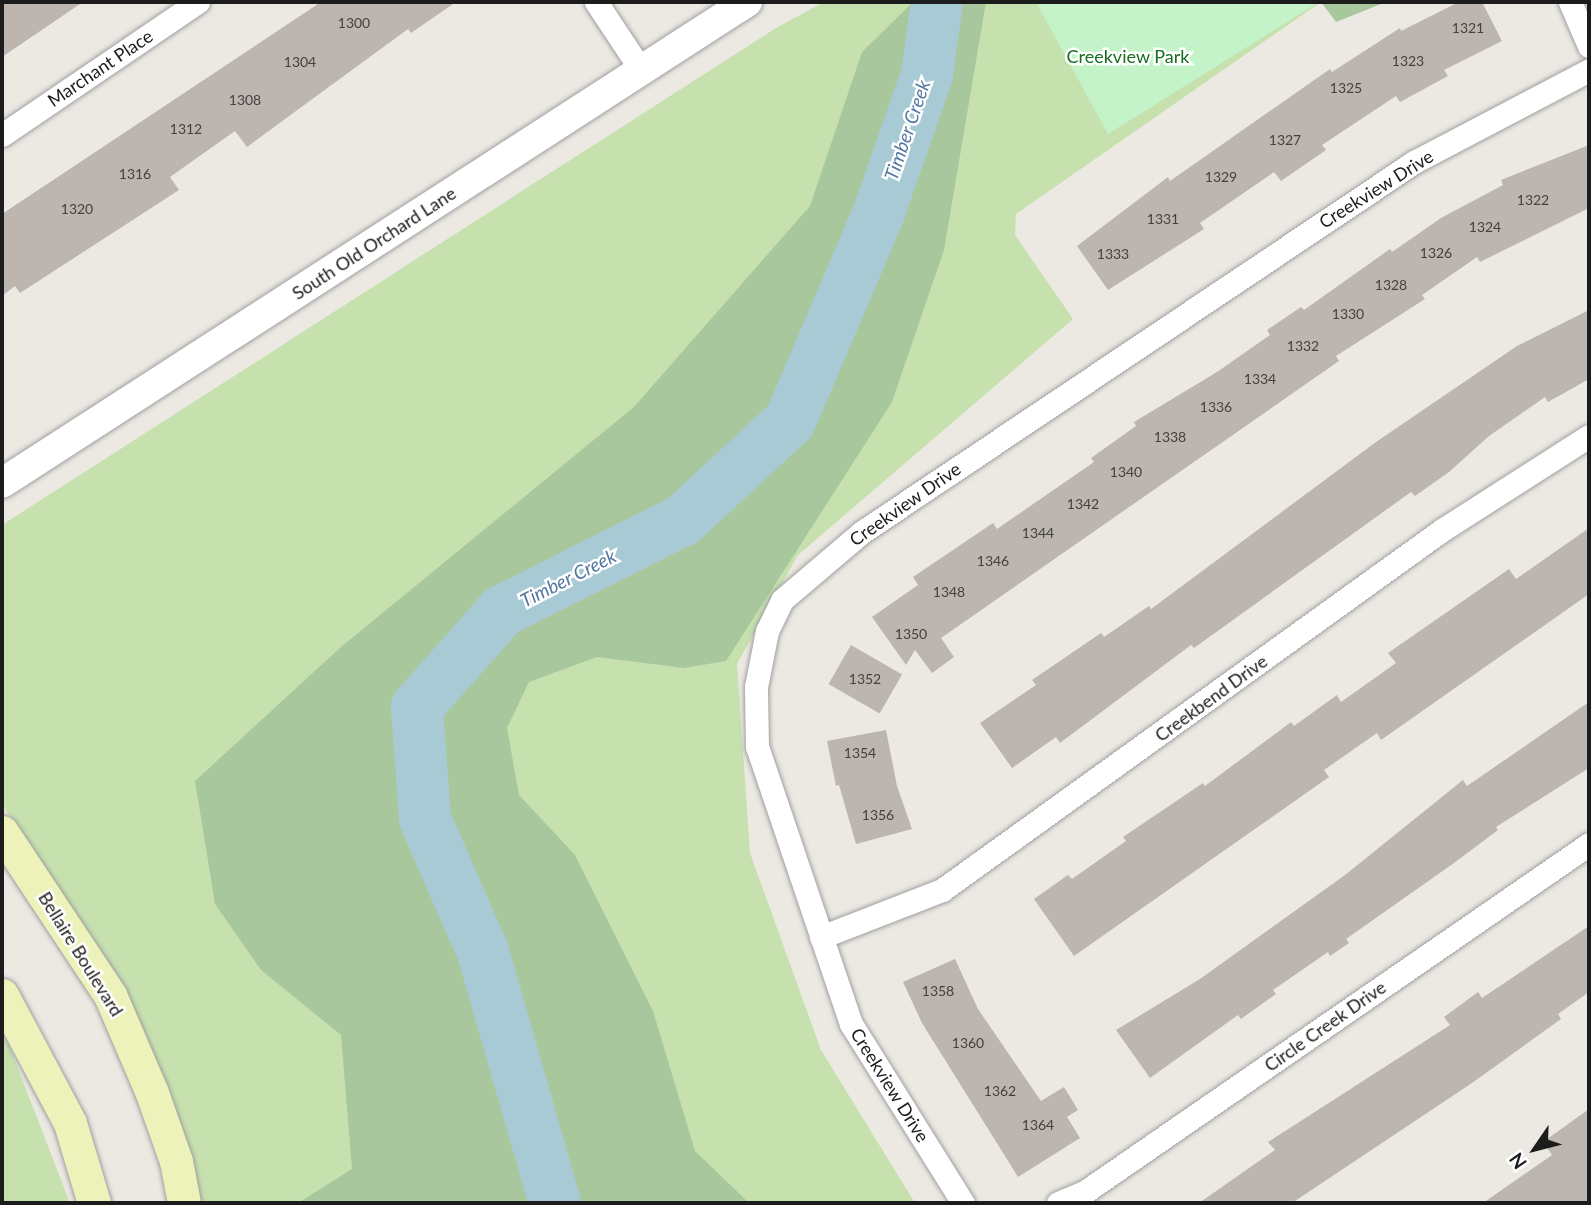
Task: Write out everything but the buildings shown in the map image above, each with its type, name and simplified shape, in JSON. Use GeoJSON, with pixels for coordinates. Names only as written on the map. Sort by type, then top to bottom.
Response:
{"type":"FeatureCollection","features":[{"type":"Feature","properties":{"kind":"main road","name":"Bellaire Boulevard"},"geometry":{"type":"LineString","coordinates":[[2,832],[110,995],[152,1093],[176,1161],[184,1203]]}},
{"type":"Feature","properties":{"kind":"main road"},"geometry":{"type":"LineString","coordinates":[[2,995],[70,1123],[94,1203]]}},
{"type":"Feature","properties":{"kind":"street","name":"Marchant Place"},"geometry":{"type":"LineString","coordinates":[[2,135],[198,2]]}},
{"type":"Feature","properties":{"kind":"street"},"geometry":{"type":"LineString","coordinates":[[596,2],[641,70]]}},
{"type":"Feature","properties":{"kind":"street","name":"South Old Orchard Lane"},"geometry":{"type":"LineString","coordinates":[[2,484],[747,2]]}},
{"type":"Feature","properties":{"kind":"street"},"geometry":{"type":"LineString","coordinates":[[1570,2],[1589,47]]}},
{"type":"Feature","properties":{"kind":"street","name":"Creekview Drive"},"geometry":{"type":"LineString","coordinates":[[963,1203],[851,1024],[757,747],[756,687],[767,631],[782,600],[862,532],[1403,170],[1589,70]]}},
{"type":"Feature","properties":{"kind":"street","name":"Creekbend Drive"},"geometry":{"type":"LineString","coordinates":[[821,937],[942,890],[1442,530],[1589,436]]}},
{"type":"Feature","properties":{"kind":"street","name":"Circle Creek Drive"},"geometry":{"type":"LineString","coordinates":[[1058,1203],[1086,1191],[1589,845]]}},
{"type":"Feature","properties":{"kind":"green space"},"geometry":{"type":"Polygon","coordinates":[[[824,2],[1321,2],[1016,214],[1015,235],[1073,319],[798,555],[737,664],[750,853],[821,1050],[915,1203],[199,1203],[127,996],[2,804],[2,525],[776,28],[824,2]]]}},
{"type":"Feature","properties":{"kind":"green space"},"geometry":{"type":"Polygon","coordinates":[[[913,2],[986,2],[944,250],[892,402],[726,661],[684,668],[597,657],[529,682],[507,728],[519,795],[575,855],[653,1011],[695,1151],[749,1203],[298,1203],[352,1169],[341,1035],[261,970],[215,904],[195,781],[341,647],[634,407],[810,206],[862,52],[913,2]]]}},
{"type":"Feature","properties":{"kind":"green space","name":"Creekview Park"},"geometry":{"type":"Polygon","coordinates":[[[1036,2],[1319,2],[1108,134],[1036,2]]]}},
{"type":"Feature","properties":{"kind":"green space"},"geometry":{"type":"Polygon","coordinates":[[[1321,2],[1386,2],[1336,22],[1321,2]]]}},
{"type":"Feature","properties":{"kind":"green space"},"geometry":{"type":"Polygon","coordinates":[[[2,1034],[9,1045],[70,1203],[2,1203],[2,1034]]]}},
{"type":"Feature","properties":{"kind":"waterway","name":"Timber Creek"},"geometry":{"type":"LineString","coordinates":[[555,1203],[483,952],[425,819],[417,707],[502,611],[683,520],[790,421],[879,212],[927,75],[937,2]]}}]}
